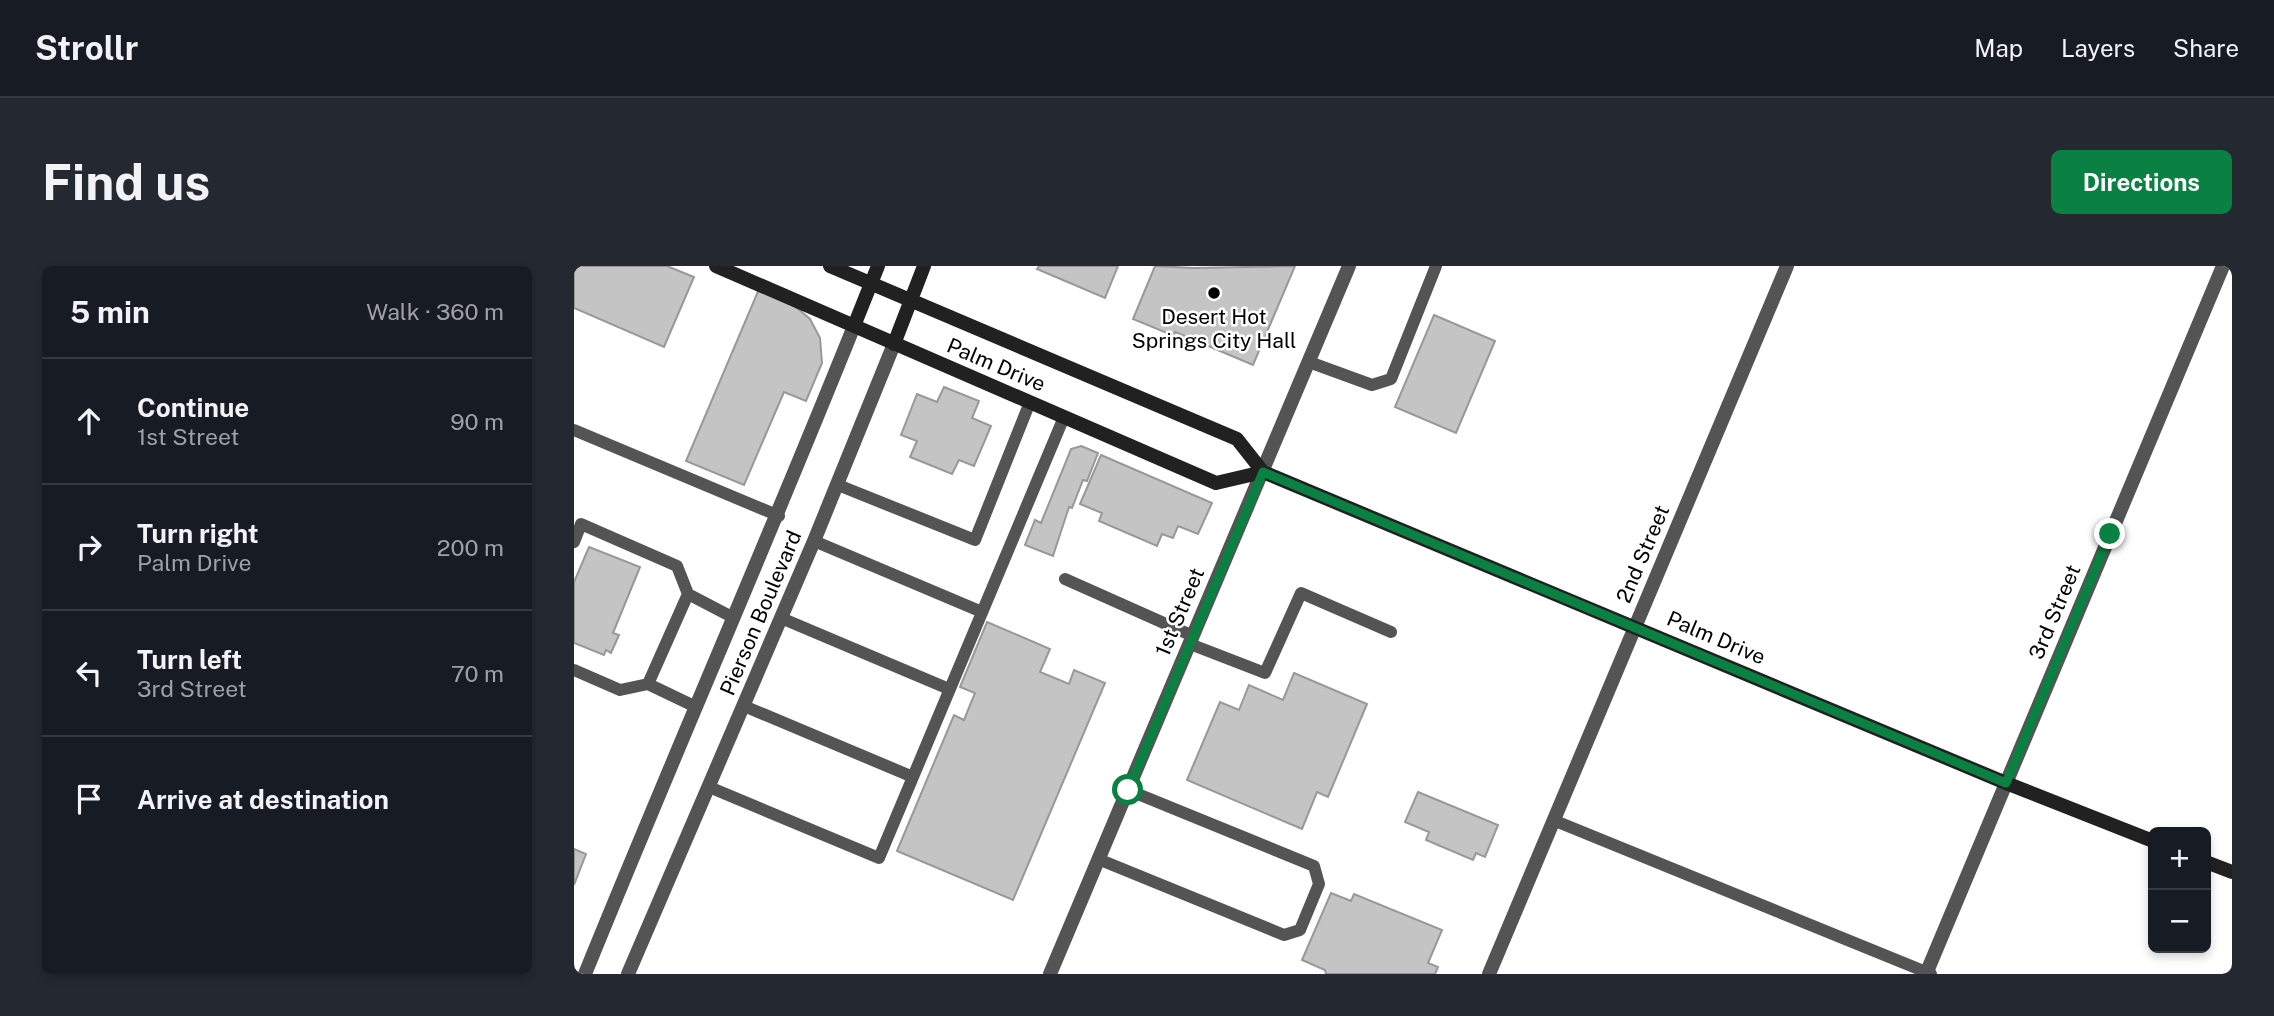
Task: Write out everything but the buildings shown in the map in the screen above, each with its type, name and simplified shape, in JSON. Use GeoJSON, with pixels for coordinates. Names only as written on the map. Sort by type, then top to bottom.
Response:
{"type":"FeatureCollection","features":[{"type":"Feature","properties":{"kind":"main road","name":"Palm Drive"},"geometry":{"type":"LineString","coordinates":[[716,266],[1216,484],[1263,472]]}},
{"type":"Feature","properties":{"kind":"main road","name":"Palm Drive"},"geometry":{"type":"LineString","coordinates":[[830,266],[1237,439],[1263,472],[2006,783],[2148,839]]}},
{"type":"Feature","properties":{"kind":"main road","name":"Pierson Boulevard"},"geometry":{"type":"LineString","coordinates":[[854,326],[878,266]]}},
{"type":"Feature","properties":{"kind":"main road","name":"Pierson Boulevard"},"geometry":{"type":"LineString","coordinates":[[894,344],[924,266]]}},
{"type":"Feature","properties":{"kind":"main road"},"geometry":{"type":"LineString","coordinates":[[2211,864],[2232,872]]}},
{"type":"Feature","properties":{"kind":"street","name":"1st Street"},"geometry":{"type":"LineString","coordinates":[[1050,974],[1349,266]]}},
{"type":"Feature","properties":{"kind":"street","name":"2nd Street"},"geometry":{"type":"LineString","coordinates":[[1489,974],[1787,266]]}},
{"type":"Feature","properties":{"kind":"street","name":"3rd Street"},"geometry":{"type":"LineString","coordinates":[[1928,973],[2223,266]]}},
{"type":"Feature","properties":{"kind":"street","name":"Pierson Boulevard"},"geometry":{"type":"LineString","coordinates":[[585,974],[694,706],[779,516],[854,326]]}},
{"type":"Feature","properties":{"kind":"street","name":"Pierson Boulevard"},"geometry":{"type":"LineString","coordinates":[[628,974],[838,485],[894,344]]}},
{"type":"Feature","properties":{"kind":"lane"},"geometry":{"type":"LineString","coordinates":[[1309,362],[1372,385],[1391,379],[1436,266]]}},
{"type":"Feature","properties":{"kind":"lane"},"geometry":{"type":"LineString","coordinates":[[838,485],[975,540],[1030,402]]}},
{"type":"Feature","properties":{"kind":"lane"},"geometry":{"type":"LineString","coordinates":[[709,787],[879,858],[1064,417]]}},
{"type":"Feature","properties":{"kind":"lane"},"geometry":{"type":"LineString","coordinates":[[574,430],[779,516]]}},
{"type":"Feature","properties":{"kind":"lane"},"geometry":{"type":"LineString","coordinates":[[574,542],[581,524],[677,566],[688,594],[734,618]]}},
{"type":"Feature","properties":{"kind":"lane"},"geometry":{"type":"LineString","coordinates":[[814,541],[982,612]]}},
{"type":"Feature","properties":{"kind":"lane"},"geometry":{"type":"LineString","coordinates":[[1065,579],[1265,673],[1301,593],[1391,632]]}},
{"type":"Feature","properties":{"kind":"lane"},"geometry":{"type":"LineString","coordinates":[[648,684],[688,594]]}},
{"type":"Feature","properties":{"kind":"lane"},"geometry":{"type":"LineString","coordinates":[[781,618],[949,689]]}},
{"type":"Feature","properties":{"kind":"lane"},"geometry":{"type":"LineString","coordinates":[[574,670],[621,690],[648,684],[694,706]]}},
{"type":"Feature","properties":{"kind":"lane"},"geometry":{"type":"LineString","coordinates":[[744,706],[913,777]]}},
{"type":"Feature","properties":{"kind":"lane"},"geometry":{"type":"LineString","coordinates":[[1098,859],[1284,935],[1300,930],[1319,884],[1314,866],[1128,790]]}},
{"type":"Feature","properties":{"kind":"lane"},"geometry":{"type":"LineString","coordinates":[[1553,820],[1928,973]]}},
{"type":"Feature","properties":{"kind":"place","name":"Desert Hot Springs City Hall"},"geometry":{"type":"Point","coordinates":[1214,293]}},
{"type":"Feature","properties":{"kind":"route"},"geometry":{"type":"LineString","coordinates":[[1128,790],[1263,472],[2006,783],[2110,534]]}}]}
